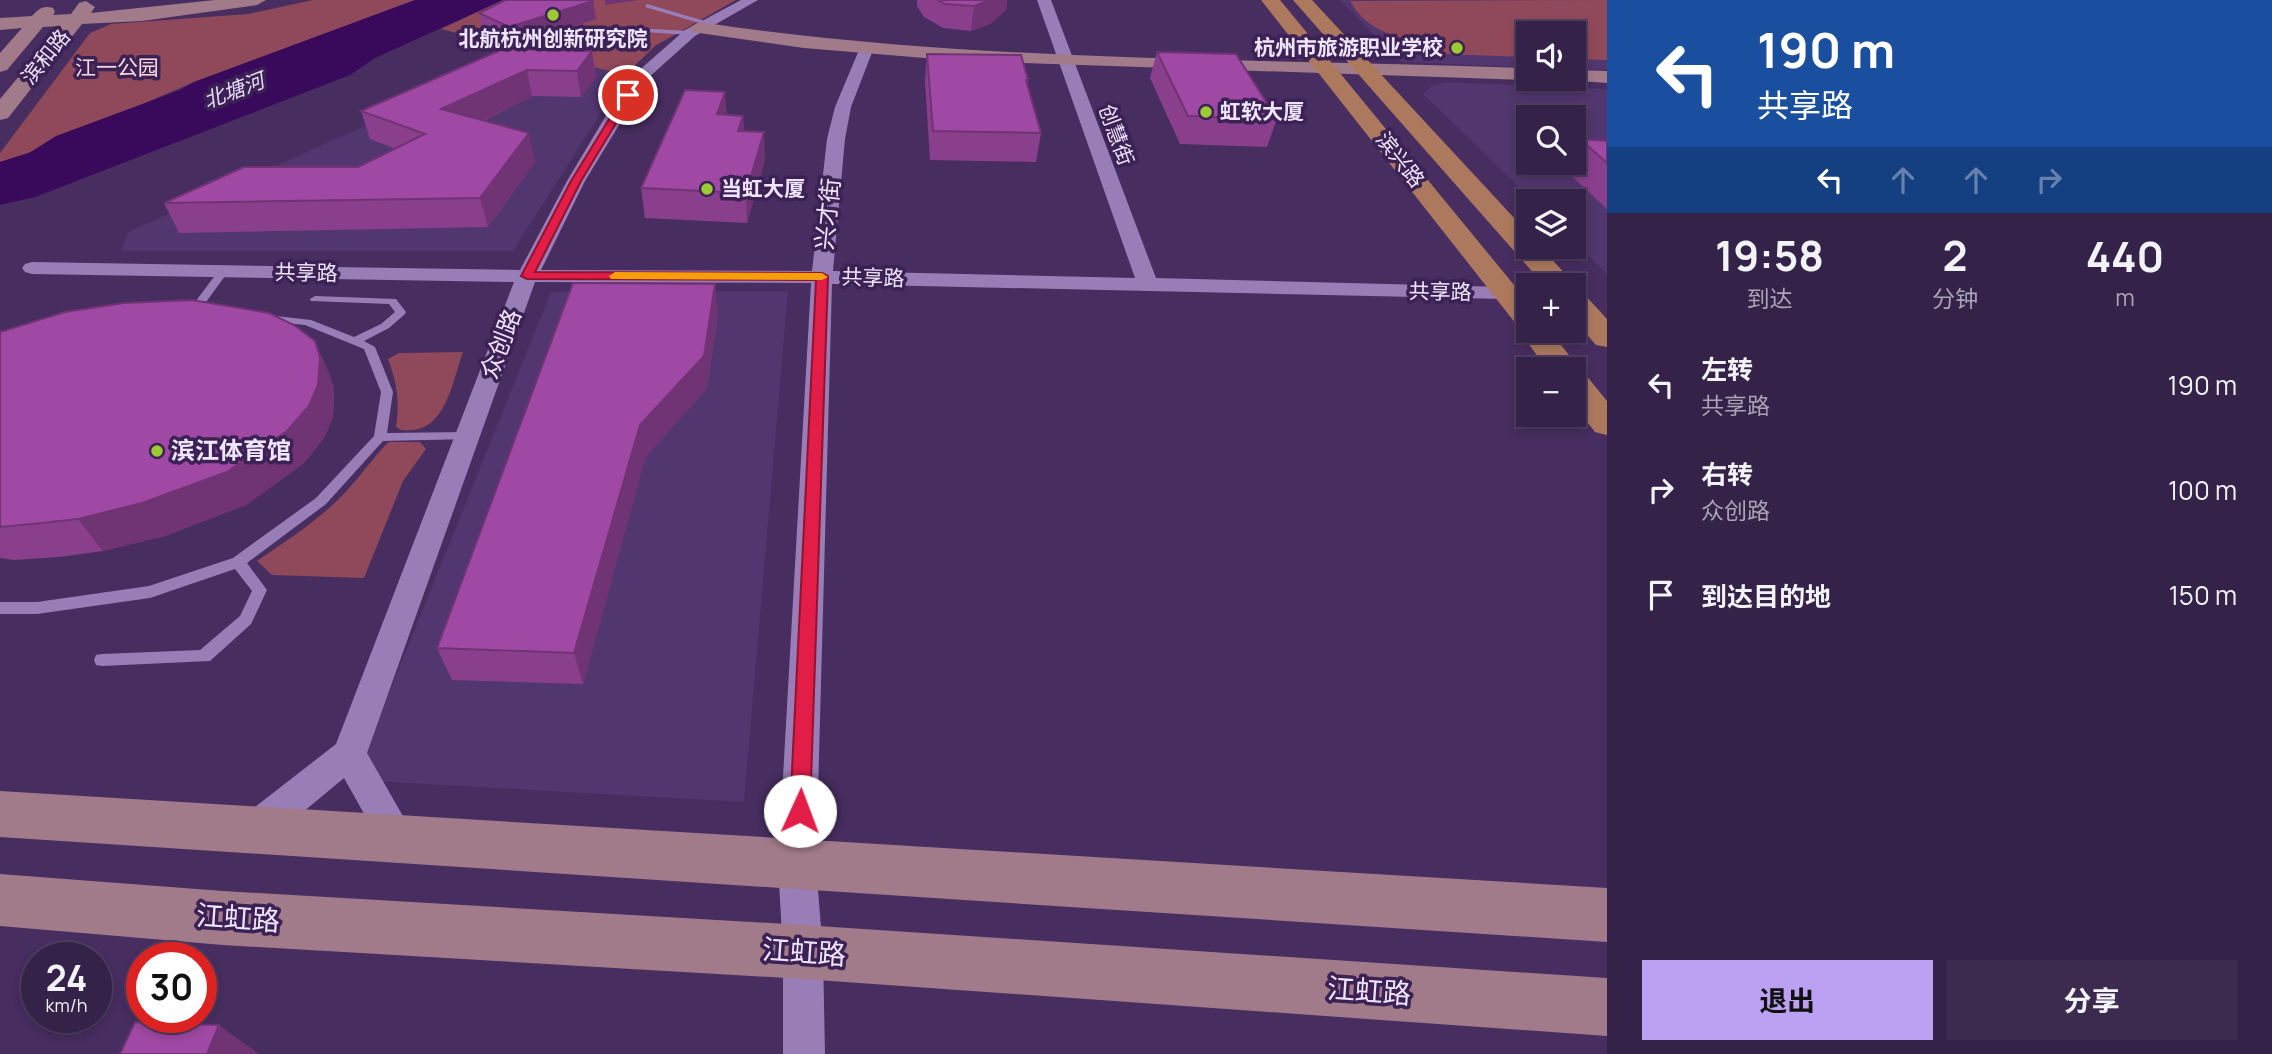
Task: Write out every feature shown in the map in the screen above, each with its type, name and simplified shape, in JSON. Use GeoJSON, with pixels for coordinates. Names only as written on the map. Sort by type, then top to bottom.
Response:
{"type":"FeatureCollection","features":[{"type":"Feature","properties":{"kind":"main road","name":"滨和路"},"geometry":{"type":"LineString","coordinates":[[0,66],[57,0]]}},
{"type":"Feature","properties":{"kind":"main road","name":"滨和路"},"geometry":{"type":"LineString","coordinates":[[0,113],[91,0]]}},
{"type":"Feature","properties":{"kind":"main road"},"geometry":{"type":"LineString","coordinates":[[0,24],[142,15],[257,0]]}},
{"type":"Feature","properties":{"kind":"main road","name":"滨兴路"},"geometry":{"type":"LineString","coordinates":[[1270,0],[1516,307]]}},
{"type":"Feature","properties":{"kind":"main road","name":"滨兴路"},"geometry":{"type":"LineString","coordinates":[[1302,0],[1549,273]]}},
{"type":"Feature","properties":{"kind":"main road"},"geometry":{"type":"LineString","coordinates":[[698,28],[783,42],[866,50],[1064,60],[1516,74]]}},
{"type":"Feature","properties":{"kind":"main road"},"geometry":{"type":"LineString","coordinates":[[1586,76],[1607,77]]}},
{"type":"Feature","properties":{"kind":"main road"},"geometry":{"type":"LineString","coordinates":[[1586,315],[1607,338]]}},
{"type":"Feature","properties":{"kind":"main road"},"geometry":{"type":"LineString","coordinates":[[1543,343],[1555,357]]}},
{"type":"Feature","properties":{"kind":"main road"},"geometry":{"type":"LineString","coordinates":[[1586,397],[1607,424]]}},
{"type":"Feature","properties":{"kind":"main road"},"geometry":{"type":"LineString","coordinates":[[0,814],[1607,915]]}},
{"type":"Feature","properties":{"kind":"main road","name":"江虹路"},"geometry":{"type":"LineString","coordinates":[[0,900],[223,918],[803,952],[1607,1007]]}},
{"type":"Feature","properties":{"kind":"street","name":"众创路"},"geometry":{"type":"LineString","coordinates":[[349,754],[527,276],[576,181],[615,114],[641,76],[698,28],[751,0]]}},
{"type":"Feature","properties":{"kind":"street","name":"创慧街"},"geometry":{"type":"LineString","coordinates":[[1044,0],[1148,285]]}},
{"type":"Feature","properties":{"kind":"street","name":"兴才街"},"geometry":{"type":"LineString","coordinates":[[804,1054],[803,952],[797,865],[822,276],[836,139],[843,107],[866,50]]}},
{"type":"Feature","properties":{"kind":"street","name":"共享路"},"geometry":{"type":"LineString","coordinates":[[32,268],[527,276],[822,276],[1505,293]]}},
{"type":"Feature","properties":{"kind":"street"},"geometry":{"type":"LineString","coordinates":[[254,830],[349,754],[398,839]]}},
{"type":"Feature","properties":{"kind":"lane"},"geometry":{"type":"LineString","coordinates":[[648,6],[698,28]]}},
{"type":"Feature","properties":{"kind":"lane"},"geometry":{"type":"LineString","coordinates":[[599,27],[698,28]]}},
{"type":"Feature","properties":{"kind":"lane"},"geometry":{"type":"LineString","coordinates":[[190,316],[223,272]]}},
{"type":"Feature","properties":{"kind":"lane"},"geometry":{"type":"LineString","coordinates":[[315,299],[392,301],[401,312],[385,326],[354,341]]}},
{"type":"Feature","properties":{"kind":"lane"},"geometry":{"type":"LineString","coordinates":[[177,316],[210,315]]}},
{"type":"Feature","properties":{"kind":"lane"},"geometry":{"type":"LineString","coordinates":[[0,608],[37,608],[150,592],[238,562],[321,501],[380,437],[387,392],[369,347],[307,322],[257,317]]}},
{"type":"Feature","properties":{"kind":"lane"},"geometry":{"type":"LineString","coordinates":[[380,437],[466,436]]}},
{"type":"Feature","properties":{"kind":"lane"},"geometry":{"type":"LineString","coordinates":[[102,660],[204,656],[246,620],[260,590],[238,562]]}},
{"type":"Feature","properties":{"kind":"shaded area"},"geometry":{"type":"Polygon","coordinates":[[[514,0],[542,54],[625,75],[513,251],[121,251],[128,232],[530,52],[441,29],[514,0]]]}},
{"type":"Feature","properties":{"kind":"shaded area","name":"杭州市旅游职业学校"},"geometry":{"type":"Polygon","coordinates":[[[1340,0],[1607,0],[1607,70],[1586,69],[1586,21],[1516,21],[1516,67],[1401,62],[1340,0]]]}},
{"type":"Feature","properties":{"kind":"shaded area"},"geometry":{"type":"Polygon","coordinates":[[[1445,82],[1516,85],[1516,91],[1607,89],[1607,274],[1586,254],[1586,189],[1521,189],[1423,94],[1430,87],[1445,82]]]}},
{"type":"Feature","properties":{"kind":"shaded area"},"geometry":{"type":"Polygon","coordinates":[[[788,291],[744,802],[354,780],[551,292],[788,291]]]}},
{"type":"Feature","properties":{"kind":"green space","name":"江一公园"},"geometry":{"type":"Polygon","coordinates":[[[313,0],[415,0],[194,82],[28,153],[0,162],[0,153],[90,33],[111,24],[248,14],[313,0]]]}},
{"type":"Feature","properties":{"kind":"green space"},"geometry":{"type":"Polygon","coordinates":[[[503,0],[736,0],[655,46],[625,75],[441,29],[503,0]]]}},
{"type":"Feature","properties":{"kind":"green space","name":"杭州市旅游职业学校"},"geometry":{"type":"Polygon","coordinates":[[[1607,0],[1607,60],[1586,59],[1586,21],[1516,21],[1516,57],[1417,53],[1406,44],[1416,43],[1370,24],[1350,1],[1607,0]]]}},
{"type":"Feature","properties":{"kind":"green space"},"geometry":{"type":"Polygon","coordinates":[[[463,352],[446,401],[432,421],[423,428],[411,430],[396,427],[397,393],[388,359],[399,353],[463,352]]]}},
{"type":"Feature","properties":{"kind":"green space"},"geometry":{"type":"Polygon","coordinates":[[[389,442],[420,442],[426,449],[403,481],[364,578],[272,575],[257,561],[329,508],[389,442]]]}},
{"type":"Feature","properties":{"kind":"water","name":"北塘河"},"geometry":{"type":"Polygon","coordinates":[[[415,0],[503,0],[375,58],[350,75],[35,197],[0,205],[0,162],[29,153],[56,136],[180,90],[194,82],[415,0]]]}},
{"type":"Feature","properties":{"kind":"building"},"geometry":{"type":"Polygon","coordinates":[[[506,0],[593,1],[509,27],[479,13],[506,0]]]}},
{"type":"Feature","properties":{"kind":"building"},"geometry":{"type":"Polygon","coordinates":[[[938,0],[990,0],[974,6],[945,4],[938,0]]]}},
{"type":"Feature","properties":{"kind":"building"},"geometry":{"type":"Polygon","coordinates":[[[503,49],[592,51],[577,71],[527,70],[441,109],[529,133],[480,198],[164,203],[244,167],[358,167],[425,134],[361,111],[503,49]]]}},
{"type":"Feature","properties":{"kind":"building"},"geometry":{"type":"Polygon","coordinates":[[[1157,52],[1236,54],[1277,119],[1188,116],[1157,52]]]}},
{"type":"Feature","properties":{"kind":"building"},"geometry":{"type":"Polygon","coordinates":[[[927,54],[1021,55],[1041,133],[933,131],[927,54]]]}},
{"type":"Feature","properties":{"kind":"building"},"geometry":{"type":"Polygon","coordinates":[[[685,90],[725,92],[717,114],[743,116],[738,131],[764,132],[746,193],[641,188],[685,90]]]}},
{"type":"Feature","properties":{"kind":"building"},"geometry":{"type":"Polygon","coordinates":[[[1586,139],[1607,141],[1607,163],[1586,144],[1586,139]]]}},
{"type":"Feature","properties":{"kind":"building"},"geometry":{"type":"Polygon","coordinates":[[[573,283],[715,284],[704,356],[640,425],[574,653],[437,648],[573,283]]]}},
{"type":"Feature","properties":{"kind":"building","name":"滨江体育馆"},"geometry":{"type":"Polygon","coordinates":[[[192,300],[269,313],[294,325],[315,341],[320,357],[318,385],[309,406],[287,431],[227,472],[142,503],[78,519],[0,527],[0,332],[65,312],[124,303],[192,300]]]}},
{"type":"Feature","properties":{"kind":"building"},"geometry":{"type":"Polygon","coordinates":[[[130,1033],[216,1033],[207,1054],[120,1054],[130,1033]]]}},
{"type":"Feature","properties":{"kind":"slow traffic"},"geometry":{"type":"LineString","coordinates":[[615,276],[822,277]]}},
{"type":"Feature","properties":{"kind":"place","name":"北航杭州创新研究院"},"geometry":{"type":"Point","coordinates":[553,15]}},
{"type":"Feature","properties":{"kind":"place","name":"杭州市旅游职业学校"},"geometry":{"type":"Point","coordinates":[1457,48]}},
{"type":"Feature","properties":{"kind":"place","name":"虹软大厦"},"geometry":{"type":"Point","coordinates":[1206,112]}},
{"type":"Feature","properties":{"kind":"place","name":"当虹大厦"},"geometry":{"type":"Point","coordinates":[707,189]}},
{"type":"Feature","properties":{"kind":"place","name":"滨江体育馆"},"geometry":{"type":"Point","coordinates":[157,451]}},
{"type":"Feature","properties":{"kind":"route"},"geometry":{"type":"LineString","coordinates":[[628,95],[576,181],[527,276],[822,276],[800,811]]}}]}
